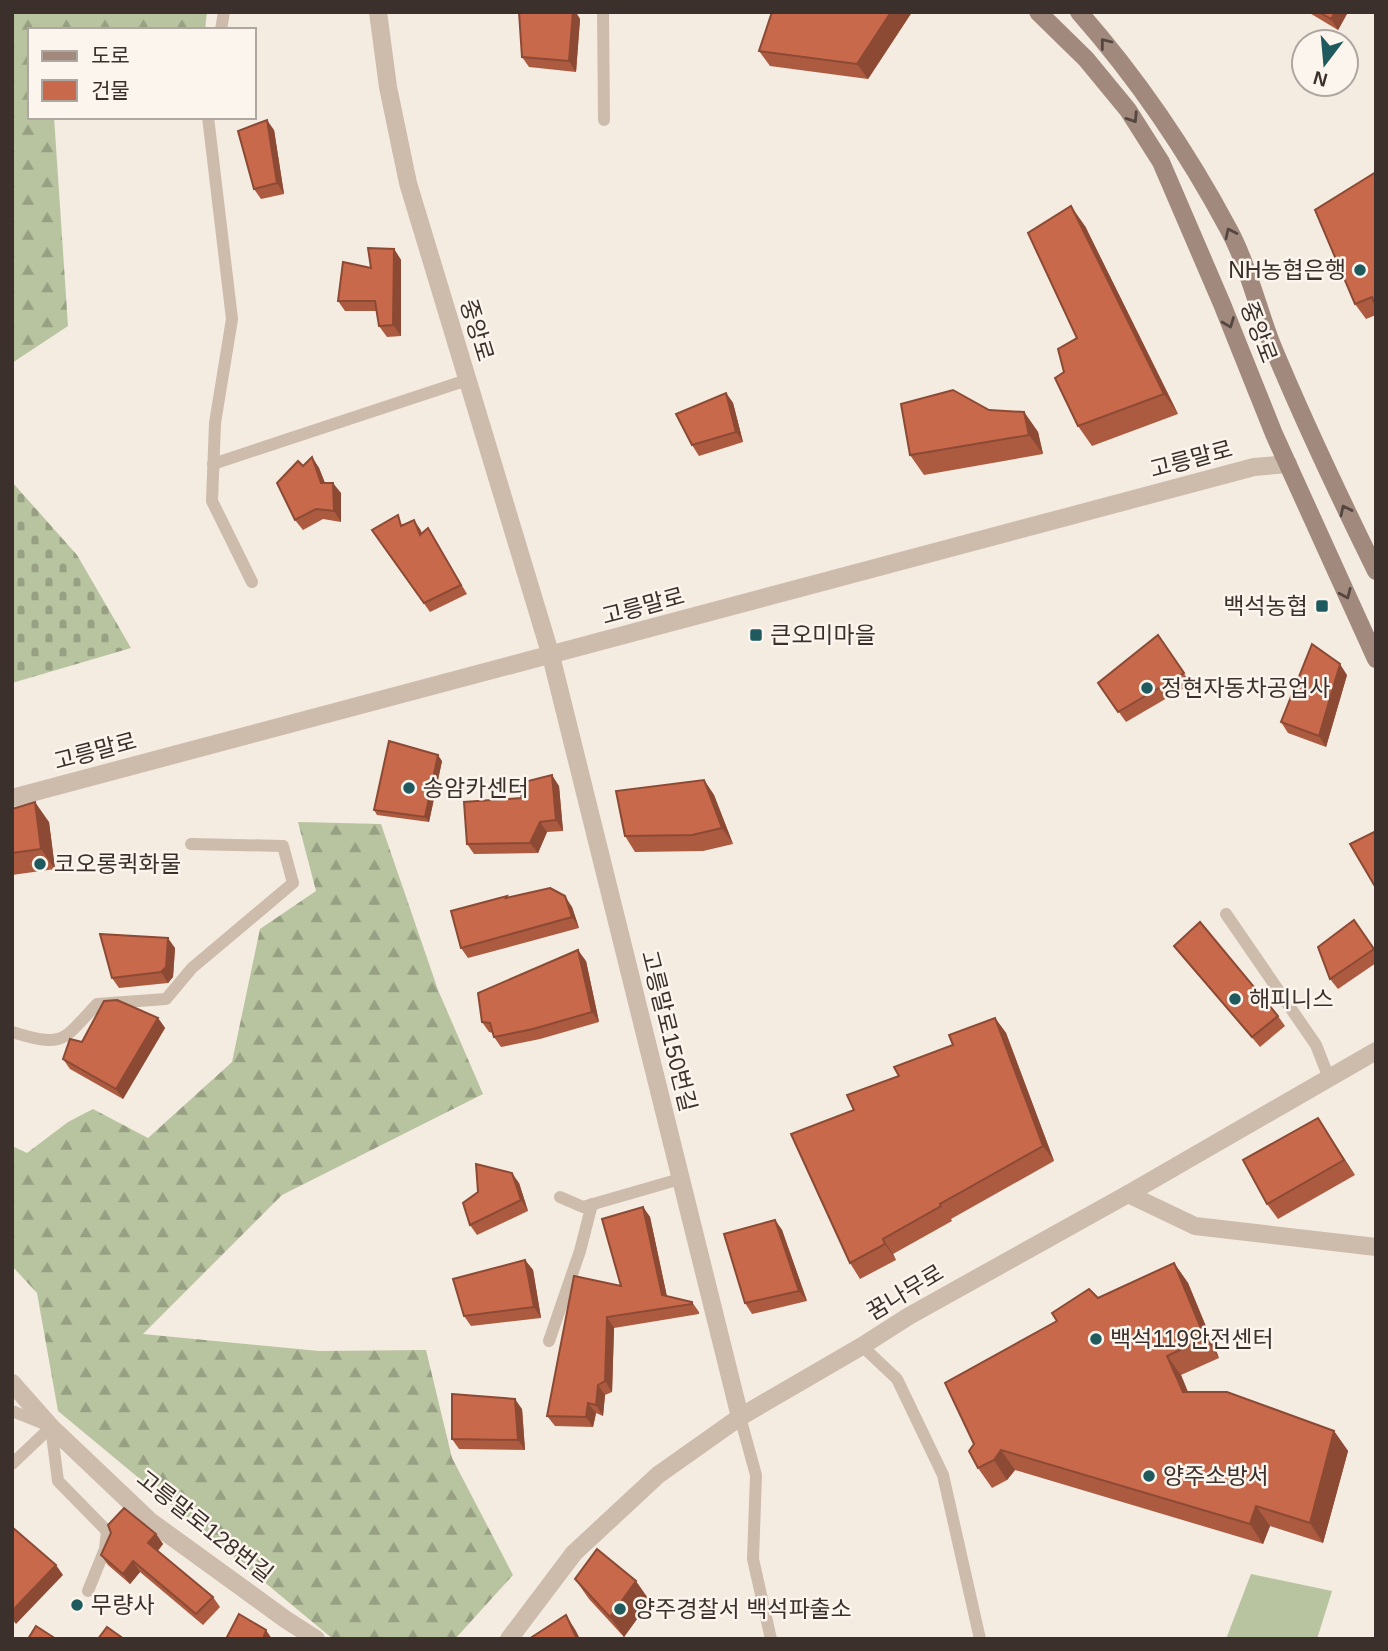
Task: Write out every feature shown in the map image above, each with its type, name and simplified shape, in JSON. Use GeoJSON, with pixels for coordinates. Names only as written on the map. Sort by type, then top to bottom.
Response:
{"type":"FeatureCollection","features":[{"type":"Feature","properties":{"kind":"main road","name":"중앙로"},"geometry":{"type":"LineString","coordinates":[[1038,12],[1086,59],[1128,110],[1161,162],[1288,464],[1376,659]]}},
{"type":"Feature","properties":{"kind":"main road","name":"중앙로"},"geometry":{"type":"LineString","coordinates":[[1079,12],[1139,87],[1188,159],[1231,233],[1306,428],[1376,571]]}},
{"type":"Feature","properties":{"kind":"street","name":"중앙로"},"geometry":{"type":"LineString","coordinates":[[379,12],[388,87],[408,183],[551,656]]}},
{"type":"Feature","properties":{"kind":"street","name":"고릉말로"},"geometry":{"type":"LineString","coordinates":[[12,798],[1254,467],[1288,464]]}},
{"type":"Feature","properties":{"kind":"street","name":"고릉말로150번길"},"geometry":{"type":"LineString","coordinates":[[551,656],[740,1417]]}},
{"type":"Feature","properties":{"kind":"street","name":"꿈나무로"},"geometry":{"type":"LineString","coordinates":[[509,1639],[574,1553],[658,1475],[740,1417],[909,1316],[1376,1051]]}},
{"type":"Feature","properties":{"kind":"street"},"geometry":{"type":"LineString","coordinates":[[1128,1194],[1195,1226],[1376,1247]]}},
{"type":"Feature","properties":{"kind":"street","name":"고릉말로128번길"},"geometry":{"type":"LineString","coordinates":[[12,1383],[51,1426],[150,1521],[316,1639]]}},
{"type":"Feature","properties":{"kind":"lane"},"geometry":{"type":"LineString","coordinates":[[603,12],[604,120]]}},
{"type":"Feature","properties":{"kind":"lane"},"geometry":{"type":"LineString","coordinates":[[208,119],[232,319],[215,423],[212,501],[253,582]]}},
{"type":"Feature","properties":{"kind":"lane"},"geometry":{"type":"LineString","coordinates":[[213,464],[467,380]]}},
{"type":"Feature","properties":{"kind":"lane"},"geometry":{"type":"LineString","coordinates":[[12,1032],[43,1042],[63,1039],[97,1003],[166,999],[192,968],[293,883],[283,846],[191,844]]}},
{"type":"Feature","properties":{"kind":"lane"},"geometry":{"type":"LineString","coordinates":[[1226,914],[1317,1045],[1329,1078]]}},
{"type":"Feature","properties":{"kind":"lane"},"geometry":{"type":"LineString","coordinates":[[560,1197],[583,1207],[680,1179]]}},
{"type":"Feature","properties":{"kind":"lane"},"geometry":{"type":"LineString","coordinates":[[549,1341],[580,1251],[592,1204]]}},
{"type":"Feature","properties":{"kind":"lane"},"geometry":{"type":"LineString","coordinates":[[862,1346],[897,1379],[943,1475],[981,1639]]}},
{"type":"Feature","properties":{"kind":"lane"},"geometry":{"type":"LineString","coordinates":[[12,1412],[51,1426]]}},
{"type":"Feature","properties":{"kind":"lane"},"geometry":{"type":"LineString","coordinates":[[740,1417],[756,1475],[752,1559],[771,1639]]}},
{"type":"Feature","properties":{"kind":"lane"},"geometry":{"type":"LineString","coordinates":[[12,1464],[51,1426]]}},
{"type":"Feature","properties":{"kind":"lane"},"geometry":{"type":"LineString","coordinates":[[51,1426],[58,1481],[107,1531],[105,1549],[88,1591]]}},
{"type":"Feature","properties":{"kind":"green space"},"geometry":{"type":"Polygon","coordinates":[[[12,12],[207,12],[205,28],[28,28],[28,119],[54,119],[68,326],[12,363],[12,12]]]}},
{"type":"Feature","properties":{"kind":"green space"},"geometry":{"type":"Polygon","coordinates":[[[12,482],[77,555],[131,648],[12,683],[12,482]]]}},
{"type":"Feature","properties":{"kind":"green space"},"geometry":{"type":"Polygon","coordinates":[[[298,822],[381,824],[438,990],[483,1094],[282,1195],[143,1334],[319,1351],[426,1350],[452,1458],[513,1575],[455,1639],[333,1639],[58,1411],[37,1293],[12,1266],[12,1146],[27,1153],[68,1122],[93,1109],[148,1138],[232,1062],[260,929],[316,891],[298,822]]]}},
{"type":"Feature","properties":{"kind":"green space"},"geometry":{"type":"Polygon","coordinates":[[[1251,1574],[1332,1591],[1317,1639],[1226,1639],[1251,1574]]]}},
{"type":"Feature","properties":{"kind":"building"},"geometry":{"type":"Polygon","coordinates":[[[519,12],[573,12],[569,61],[522,57],[519,12]]]}},
{"type":"Feature","properties":{"kind":"building"},"geometry":{"type":"Polygon","coordinates":[[[772,12],[891,12],[857,64],[759,51],[772,12]]]}},
{"type":"Feature","properties":{"kind":"building"},"geometry":{"type":"Polygon","coordinates":[[[1319,12],[1335,12],[1331,19],[1319,12]]]}},
{"type":"Feature","properties":{"kind":"building"},"geometry":{"type":"Polygon","coordinates":[[[267,120],[277,183],[254,189],[238,131],[267,120]]]}},
{"type":"Feature","properties":{"kind":"building","name":"NH농협은행"},"geometry":{"type":"Polygon","coordinates":[[[1376,172],[1376,306],[1372,297],[1355,304],[1315,210],[1376,172]]]}},
{"type":"Feature","properties":{"kind":"building"},"geometry":{"type":"Polygon","coordinates":[[[1071,206],[1164,394],[1078,426],[1055,378],[1064,372],[1058,349],[1077,338],[1028,233],[1071,206]]]}},
{"type":"Feature","properties":{"kind":"building"},"geometry":{"type":"Polygon","coordinates":[[[368,248],[394,249],[393,325],[379,326],[375,301],[338,301],[343,262],[371,268],[368,248]]]}},
{"type":"Feature","properties":{"kind":"building"},"geometry":{"type":"Polygon","coordinates":[[[953,390],[989,410],[1024,412],[1029,435],[910,455],[901,404],[953,390]]]}},
{"type":"Feature","properties":{"kind":"building"},"geometry":{"type":"Polygon","coordinates":[[[726,393],[736,432],[692,445],[676,414],[726,393]]]}},
{"type":"Feature","properties":{"kind":"building"},"geometry":{"type":"Polygon","coordinates":[[[312,457],[321,483],[333,483],[334,511],[316,509],[295,520],[277,483],[298,461],[303,466],[312,457]]]}},
{"type":"Feature","properties":{"kind":"building"},"geometry":{"type":"Polygon","coordinates":[[[398,515],[401,526],[414,520],[420,535],[428,528],[461,585],[424,603],[372,530],[398,515]]]}},
{"type":"Feature","properties":{"kind":"building","name":"정현자동차공업사"},"geometry":{"type":"Polygon","coordinates":[[[1158,635],[1184,673],[1118,712],[1098,683],[1158,635]]]}},
{"type":"Feature","properties":{"kind":"building"},"geometry":{"type":"Polygon","coordinates":[[[1312,644],[1340,664],[1319,736],[1281,722],[1312,644]]]}},
{"type":"Feature","properties":{"kind":"building","name":"송암카센터"},"geometry":{"type":"Polygon","coordinates":[[[389,741],[438,755],[425,817],[374,810],[389,741]]]}},
{"type":"Feature","properties":{"kind":"building"},"geometry":{"type":"Polygon","coordinates":[[[552,775],[556,820],[540,822],[530,843],[467,844],[464,802],[521,798],[524,782],[552,775]]]}},
{"type":"Feature","properties":{"kind":"building"},"geometry":{"type":"Polygon","coordinates":[[[704,780],[722,828],[692,835],[625,836],[616,791],[704,780]]]}},
{"type":"Feature","properties":{"kind":"building"},"geometry":{"type":"Polygon","coordinates":[[[35,802],[41,849],[12,853],[12,809],[35,802]]]}},
{"type":"Feature","properties":{"kind":"building"},"geometry":{"type":"Polygon","coordinates":[[[1376,831],[1376,888],[1350,844],[1376,831]]]}},
{"type":"Feature","properties":{"kind":"building"},"geometry":{"type":"Polygon","coordinates":[[[550,888],[565,896],[572,917],[461,948],[451,911],[550,888]]]}},
{"type":"Feature","properties":{"kind":"building"},"geometry":{"type":"Polygon","coordinates":[[[1354,920],[1374,949],[1330,979],[1318,947],[1354,920]]]}},
{"type":"Feature","properties":{"kind":"building"},"geometry":{"type":"Polygon","coordinates":[[[1200,922],[1278,1016],[1252,1037],[1174,946],[1200,922]]]}},
{"type":"Feature","properties":{"kind":"building"},"geometry":{"type":"Polygon","coordinates":[[[100,934],[168,938],[166,967],[161,972],[112,978],[100,934]]]}},
{"type":"Feature","properties":{"kind":"building"},"geometry":{"type":"Polygon","coordinates":[[[578,950],[592,1012],[494,1037],[490,1023],[482,1022],[478,993],[578,950]]]}},
{"type":"Feature","properties":{"kind":"building"},"geometry":{"type":"Polygon","coordinates":[[[117,1000],[158,1018],[116,1089],[63,1059],[70,1039],[82,1042],[104,1001],[117,1000]]]}},
{"type":"Feature","properties":{"kind":"building"},"geometry":{"type":"Polygon","coordinates":[[[995,1018],[1043,1146],[940,1204],[941,1206],[883,1239],[885,1244],[850,1263],[791,1134],[854,1110],[847,1095],[899,1076],[894,1067],[953,1045],[949,1035],[995,1018]]]}},
{"type":"Feature","properties":{"kind":"building"},"geometry":{"type":"Polygon","coordinates":[[[1318,1118],[1344,1160],[1267,1204],[1243,1160],[1318,1118]]]}},
{"type":"Feature","properties":{"kind":"building"},"geometry":{"type":"Polygon","coordinates":[[[476,1164],[512,1173],[521,1200],[470,1225],[463,1203],[478,1192],[476,1164]]]}},
{"type":"Feature","properties":{"kind":"building"},"geometry":{"type":"Polygon","coordinates":[[[643,1207],[662,1295],[692,1304],[607,1317],[605,1381],[598,1385],[596,1405],[588,1403],[586,1417],[547,1416],[574,1276],[621,1286],[602,1219],[643,1207]]]}},
{"type":"Feature","properties":{"kind":"building"},"geometry":{"type":"Polygon","coordinates":[[[775,1220],[799,1291],[745,1303],[724,1234],[775,1220]]]}},
{"type":"Feature","properties":{"kind":"building"},"geometry":{"type":"Polygon","coordinates":[[[525,1260],[534,1307],[464,1316],[453,1279],[525,1260]]]}},
{"type":"Feature","properties":{"kind":"building"},"geometry":{"type":"Polygon","coordinates":[[[1174,1263],[1205,1338],[1167,1356],[1183,1392],[1227,1392],[1334,1431],[1310,1523],[1256,1506],[1250,1524],[1001,1450],[994,1460],[978,1468],[969,1451],[974,1444],[945,1383],[1057,1321],[1052,1313],[1089,1289],[1098,1298],[1174,1263]]]}},
{"type":"Feature","properties":{"kind":"building"},"geometry":{"type":"Polygon","coordinates":[[[452,1394],[515,1399],[518,1440],[452,1439],[452,1394]]]}},
{"type":"Feature","properties":{"kind":"building"},"geometry":{"type":"Polygon","coordinates":[[[124,1508],[156,1534],[148,1543],[213,1597],[196,1614],[133,1561],[123,1574],[101,1555],[111,1533],[108,1525],[124,1508]]]}},
{"type":"Feature","properties":{"kind":"building"},"geometry":{"type":"Polygon","coordinates":[[[12,1527],[56,1565],[12,1611],[12,1527]]]}},
{"type":"Feature","properties":{"kind":"building"},"geometry":{"type":"Polygon","coordinates":[[[597,1549],[636,1581],[610,1617],[575,1579],[597,1549]]]}},
{"type":"Feature","properties":{"kind":"building"},"geometry":{"type":"Polygon","coordinates":[[[239,1614],[266,1630],[263,1639],[226,1639],[239,1614]]]}},
{"type":"Feature","properties":{"kind":"building"},"geometry":{"type":"Polygon","coordinates":[[[566,1615],[577,1639],[529,1639],[566,1615]]]}},
{"type":"Feature","properties":{"kind":"building"},"geometry":{"type":"Polygon","coordinates":[[[36,1626],[56,1639],[28,1639],[36,1626]]]}},
{"type":"Feature","properties":{"kind":"building"},"geometry":{"type":"Polygon","coordinates":[[[107,1627],[124,1639],[98,1639],[107,1627]]]}},
{"type":"Feature","properties":{"kind":"place","name":"NH농협은행"},"geometry":{"type":"Point","coordinates":[1360,270]}},
{"type":"Feature","properties":{"kind":"place","name":"백석농협"},"geometry":{"type":"Point","coordinates":[1322,606]}},
{"type":"Feature","properties":{"kind":"place","name":"큰오미마을"},"geometry":{"type":"Point","coordinates":[756,635]}},
{"type":"Feature","properties":{"kind":"place","name":"정현자동차공업사"},"geometry":{"type":"Point","coordinates":[1147,688]}},
{"type":"Feature","properties":{"kind":"place","name":"송암카센터"},"geometry":{"type":"Point","coordinates":[409,788]}},
{"type":"Feature","properties":{"kind":"place","name":"코오롱퀵화물"},"geometry":{"type":"Point","coordinates":[40,864]}},
{"type":"Feature","properties":{"kind":"place","name":"해피니스"},"geometry":{"type":"Point","coordinates":[1235,999]}},
{"type":"Feature","properties":{"kind":"place","name":"백석119안전센터"},"geometry":{"type":"Point","coordinates":[1096,1339]}},
{"type":"Feature","properties":{"kind":"place","name":"양주소방서"},"geometry":{"type":"Point","coordinates":[1149,1476]}},
{"type":"Feature","properties":{"kind":"place","name":"무량사"},"geometry":{"type":"Point","coordinates":[77,1605]}},
{"type":"Feature","properties":{"kind":"place","name":"양주경찰서 백석파출소"},"geometry":{"type":"Point","coordinates":[620,1609]}}]}
